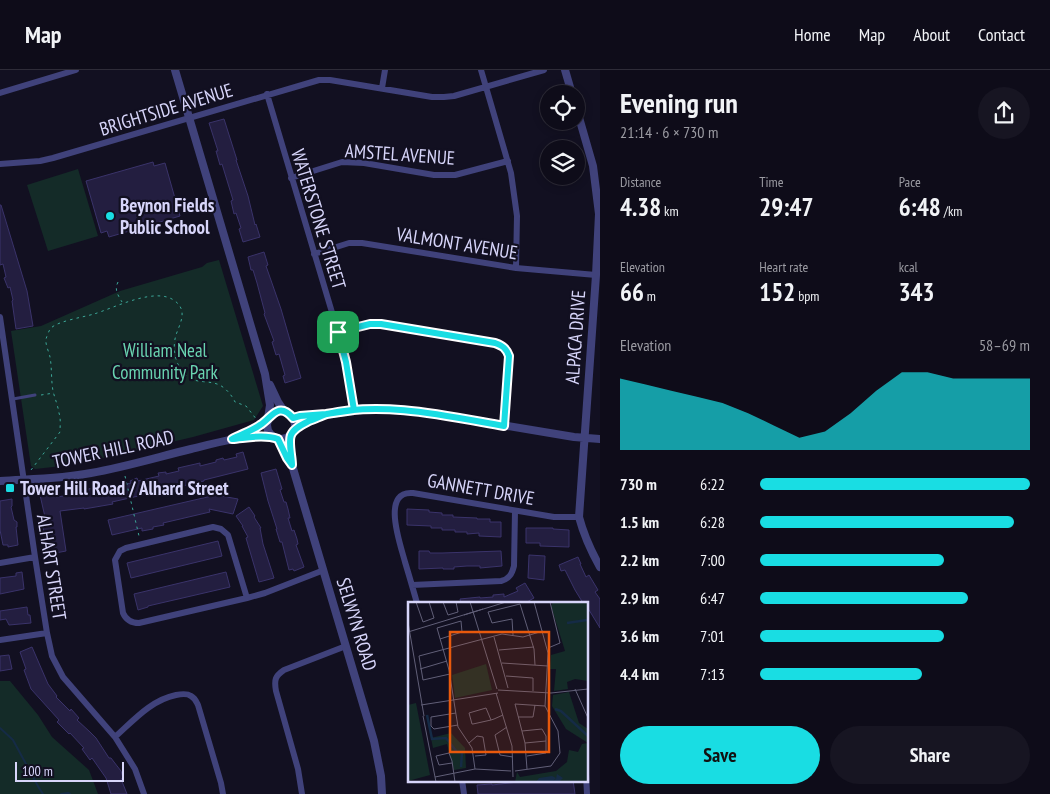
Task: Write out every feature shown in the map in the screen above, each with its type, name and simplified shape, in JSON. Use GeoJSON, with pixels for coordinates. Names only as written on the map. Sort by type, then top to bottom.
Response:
{"type":"FeatureCollection","features":[{"type":"Feature","properties":{"kind":"street"},"geometry":{"type":"LineString","coordinates":[[0,93],[76,70]]}},
{"type":"Feature","properties":{"kind":"street"},"geometry":{"type":"LineString","coordinates":[[175,70],[265,374],[270,405],[266,424],[268,432],[276,438],[285,438],[302,424],[326,414]]}},
{"type":"Feature","properties":{"kind":"street"},"geometry":{"type":"LineString","coordinates":[[382,88],[384,70]]}},
{"type":"Feature","properties":{"kind":"street"},"geometry":{"type":"LineString","coordinates":[[481,70],[512,173],[517,216],[516,268]]}},
{"type":"Feature","properties":{"kind":"street","name":"BRIGHTSIDE AVENUE"},"geometry":{"type":"LineString","coordinates":[[0,164],[40,161],[52,158],[319,80],[337,80],[432,97],[444,97],[454,96],[544,70]]}},
{"type":"Feature","properties":{"kind":"street"},"geometry":{"type":"LineString","coordinates":[[565,70],[569,85]]}},
{"type":"Feature","properties":{"kind":"street","name":"WATERSTONE STREET"},"geometry":{"type":"LineString","coordinates":[[267,94],[338,332],[346,362],[354,410]]}},
{"type":"Feature","properties":{"kind":"street","name":"ALPACA DRIVE"},"geometry":{"type":"LineString","coordinates":[[584,130],[596,165],[598,214],[596,275],[579,517],[584,536],[600,567]]}},
{"type":"Feature","properties":{"kind":"street","name":"AMSTEL AVENUE"},"geometry":{"type":"LineString","coordinates":[[291,178],[342,162],[364,163],[434,175],[455,175],[508,162]]}},
{"type":"Feature","properties":{"kind":"street","name":"VALMONT AVENUE"},"geometry":{"type":"LineString","coordinates":[[314,254],[349,243],[362,243],[516,268],[596,275]]}},
{"type":"Feature","properties":{"kind":"street","name":"ALHART STREET"},"geometry":{"type":"LineString","coordinates":[[0,321],[13,399],[23,480],[52,656],[63,677],[115,737],[135,770],[144,794]]}},
{"type":"Feature","properties":{"kind":"street"},"geometry":{"type":"LineString","coordinates":[[338,332],[370,324],[381,324],[495,343],[502,346],[509,356],[504,426]]}},
{"type":"Feature","properties":{"kind":"street"},"geometry":{"type":"LineString","coordinates":[[265,374],[278,402],[284,411],[293,418],[295,426],[292,433]]}},
{"type":"Feature","properties":{"kind":"street"},"geometry":{"type":"LineString","coordinates":[[293,418],[354,410],[408,411],[600,439]]}},
{"type":"Feature","properties":{"kind":"street"},"geometry":{"type":"LineString","coordinates":[[268,419],[275,412],[284,411]]}},
{"type":"Feature","properties":{"kind":"street","name":"TOWER HILL ROAD"},"geometry":{"type":"LineString","coordinates":[[232,439],[260,426],[268,419]]}},
{"type":"Feature","properties":{"kind":"street","name":"SELWYN ROAD"},"geometry":{"type":"LineString","coordinates":[[292,433],[290,444],[292,465],[374,741],[381,776],[382,794]]}},
{"type":"Feature","properties":{"kind":"street","name":"TOWER HILL ROAD"},"geometry":{"type":"LineString","coordinates":[[0,481],[68,477],[92,473],[232,439],[261,436],[276,438]]}},
{"type":"Feature","properties":{"kind":"street","name":"SELWYN ROAD"},"geometry":{"type":"LineString","coordinates":[[276,438],[292,465]]}},
{"type":"Feature","properties":{"kind":"street","name":"GANNETT DRIVE"},"geometry":{"type":"LineString","coordinates":[[417,602],[394,521],[396,504],[403,495],[409,492],[515,511],[579,517]]}},
{"type":"Feature","properties":{"kind":"street"},"geometry":{"type":"LineString","coordinates":[[412,585],[506,580],[513,572],[514,566],[515,511]]}},
{"type":"Feature","properties":{"kind":"street"},"geometry":{"type":"LineString","coordinates":[[247,598],[228,535],[221,528],[214,527],[126,548],[120,551],[115,560],[123,613],[127,619],[135,623],[139,623],[247,598],[265,593],[324,570]]}},
{"type":"Feature","properties":{"kind":"street"},"geometry":{"type":"LineString","coordinates":[[0,563],[35,557]]}},
{"type":"Feature","properties":{"kind":"street"},"geometry":{"type":"LineString","coordinates":[[0,640],[47,633]]}},
{"type":"Feature","properties":{"kind":"street"},"geometry":{"type":"LineString","coordinates":[[302,794],[298,769],[276,691],[276,678],[284,670],[346,646]]}},
{"type":"Feature","properties":{"kind":"street"},"geometry":{"type":"LineString","coordinates":[[115,737],[158,701],[175,695],[190,695],[198,705],[223,794]]}},
{"type":"Feature","properties":{"kind":"lane"},"geometry":{"type":"LineString","coordinates":[[13,399],[35,396]]}},
{"type":"Feature","properties":{"kind":"path"},"geometry":{"type":"LineString","coordinates":[[118,282],[115,287],[122,303]]}},
{"type":"Feature","properties":{"kind":"path"},"geometry":{"type":"LineString","coordinates":[[31,470],[60,432],[60,415],[54,393],[46,340],[51,329],[58,324],[95,314],[132,300],[156,296],[174,300],[180,307],[182,314],[174,345],[176,360],[184,374],[193,381],[218,384],[232,396],[235,402],[246,406],[257,420]]}},
{"type":"Feature","properties":{"kind":"path"},"geometry":{"type":"LineString","coordinates":[[35,396],[54,393]]}},
{"type":"Feature","properties":{"kind":"path"},"geometry":{"type":"LineString","coordinates":[[125,476],[139,536]]}},
{"type":"Feature","properties":{"kind":"green space"},"geometry":{"type":"Polygon","coordinates":[[[78,169],[98,236],[48,251],[27,185],[78,169]]]}},
{"type":"Feature","properties":{"kind":"green space","name":"William Neal Community Park"},"geometry":{"type":"Polygon","coordinates":[[[219,260],[263,406],[254,420],[193,437],[103,458],[35,469],[31,466],[11,331],[41,326],[120,291],[202,267],[207,263],[219,260]]]}},
{"type":"Feature","properties":{"kind":"green space"},"geometry":{"type":"Polygon","coordinates":[[[0,681],[10,681],[38,715],[52,737],[89,770],[98,794],[0,794],[0,681]]]}},
{"type":"Feature","properties":{"kind":"building"},"geometry":{"type":"Polygon","coordinates":[[[224,119],[260,237],[243,242],[239,229],[241,228],[236,213],[234,214],[231,201],[233,200],[222,164],[220,165],[216,151],[218,151],[209,123],[224,119]]]}},
{"type":"Feature","properties":{"kind":"building"},"geometry":{"type":"Polygon","coordinates":[[[153,162],[154,166],[165,163],[180,216],[109,237],[107,231],[101,233],[86,181],[153,162]]]}},
{"type":"Feature","properties":{"kind":"building"},"geometry":{"type":"Polygon","coordinates":[[[0,205],[27,291],[33,326],[16,329],[10,287],[8,288],[4,278],[6,277],[3,264],[0,265],[0,205]]]}},
{"type":"Feature","properties":{"kind":"building"},"geometry":{"type":"Polygon","coordinates":[[[264,252],[268,265],[266,266],[301,378],[285,383],[283,376],[285,375],[279,354],[276,355],[272,342],[274,341],[264,314],[257,283],[248,257],[264,252]]]}},
{"type":"Feature","properties":{"kind":"building"},"geometry":{"type":"Polygon","coordinates":[[[243,452],[248,469],[112,502],[113,504],[60,511],[66,551],[50,554],[46,534],[44,534],[42,518],[45,517],[40,495],[51,494],[56,497],[87,493],[88,489],[102,487],[103,489],[131,483],[130,481],[137,478],[138,481],[159,476],[158,473],[166,472],[166,474],[179,471],[178,468],[200,463],[200,466],[223,458],[224,460],[237,457],[236,454],[243,452]]]}},
{"type":"Feature","properties":{"kind":"building"},"geometry":{"type":"Polygon","coordinates":[[[276,469],[282,489],[280,490],[284,502],[286,502],[290,518],[288,518],[297,539],[298,544],[296,545],[304,567],[294,571],[293,569],[289,570],[261,473],[276,469]]]}},
{"type":"Feature","properties":{"kind":"building"},"geometry":{"type":"Polygon","coordinates":[[[216,495],[238,499],[233,514],[209,509],[210,512],[163,523],[164,525],[153,527],[153,529],[142,531],[142,528],[112,535],[108,520],[216,495]]]}},
{"type":"Feature","properties":{"kind":"building"},"geometry":{"type":"Polygon","coordinates":[[[12,499],[11,507],[14,520],[17,522],[18,545],[8,547],[8,545],[3,545],[0,530],[0,501],[12,499]]]}},
{"type":"Feature","properties":{"kind":"building"},"geometry":{"type":"Polygon","coordinates":[[[249,507],[261,528],[263,544],[274,578],[259,582],[246,538],[248,537],[236,516],[249,507]]]}},
{"type":"Feature","properties":{"kind":"building"},"geometry":{"type":"Polygon","coordinates":[[[407,509],[429,510],[429,512],[442,513],[442,515],[453,515],[453,517],[490,519],[490,522],[501,522],[501,537],[479,536],[479,533],[467,534],[467,532],[455,532],[455,530],[431,528],[431,526],[407,525],[407,509]]]}},
{"type":"Feature","properties":{"kind":"building"},"geometry":{"type":"Polygon","coordinates":[[[526,528],[569,530],[569,547],[540,546],[540,543],[526,543],[526,528]]]}},
{"type":"Feature","properties":{"kind":"building"},"geometry":{"type":"Polygon","coordinates":[[[218,541],[222,556],[131,578],[127,563],[218,541]]]}},
{"type":"Feature","properties":{"kind":"building"},"geometry":{"type":"Polygon","coordinates":[[[419,551],[442,553],[501,551],[502,566],[419,569],[419,551]]]}},
{"type":"Feature","properties":{"kind":"building"},"geometry":{"type":"Polygon","coordinates":[[[529,555],[545,556],[544,580],[528,578],[529,555]]]}},
{"type":"Feature","properties":{"kind":"building"},"geometry":{"type":"Polygon","coordinates":[[[578,557],[586,577],[589,575],[598,590],[595,592],[600,599],[600,628],[588,608],[588,602],[582,602],[565,570],[561,571],[559,565],[578,557]]]}},
{"type":"Feature","properties":{"kind":"building"},"geometry":{"type":"Polygon","coordinates":[[[22,572],[24,589],[0,594],[0,578],[16,576],[16,573],[22,572]]]}},
{"type":"Feature","properties":{"kind":"building"},"geometry":{"type":"Polygon","coordinates":[[[226,572],[230,587],[138,610],[134,594],[226,572]]]}},
{"type":"Feature","properties":{"kind":"building"},"geometry":{"type":"Polygon","coordinates":[[[525,583],[534,598],[527,602],[461,602],[460,599],[493,597],[493,595],[504,594],[504,597],[518,591],[516,588],[525,583]]]}},
{"type":"Feature","properties":{"kind":"building"},"geometry":{"type":"Polygon","coordinates":[[[27,607],[31,623],[9,625],[6,619],[0,620],[0,611],[27,607]]]}},
{"type":"Feature","properties":{"kind":"building"},"geometry":{"type":"Polygon","coordinates":[[[32,647],[48,684],[56,697],[79,718],[77,720],[96,738],[109,758],[121,771],[123,778],[121,779],[127,794],[111,794],[106,778],[92,758],[90,760],[82,749],[84,748],[57,722],[59,720],[31,689],[20,652],[32,647]]]}},
{"type":"Feature","properties":{"kind":"building"},"geometry":{"type":"Polygon","coordinates":[[[9,655],[12,669],[0,671],[0,656],[9,655]]]}},
{"type":"Feature","properties":{"kind":"building"},"geometry":{"type":"Polygon","coordinates":[[[518,782],[573,782],[575,794],[478,794],[477,785],[518,782]]]}},
{"type":"Feature","properties":{"kind":"waterway"},"geometry":{"type":"LineString","coordinates":[[0,728],[13,740],[43,794]]}},
{"type":"Feature","properties":{"kind":"waterway"},"geometry":{"type":"LineString","coordinates":[[61,794],[70,794]]}},
{"type":"Feature","properties":{"kind":"place","name":"Beynon Fields Public School"},"geometry":{"type":"Point","coordinates":[110,216]}},
{"type":"Feature","properties":{"kind":"place","name":"Tower Hill Road / Alhard Street"},"geometry":{"type":"Point","coordinates":[10,488]}},
{"type":"Feature","properties":{"kind":"route"},"geometry":{"type":"LineString","coordinates":[[338,332],[346,362],[354,410],[293,418],[284,411],[275,412],[260,426],[232,439],[261,436],[278,439],[292,465],[290,444],[291,435],[294,430],[302,424],[326,414],[354,410],[400,410],[430,413],[504,426],[509,356],[502,346],[495,343],[381,324],[370,324],[338,332]]}}]}
